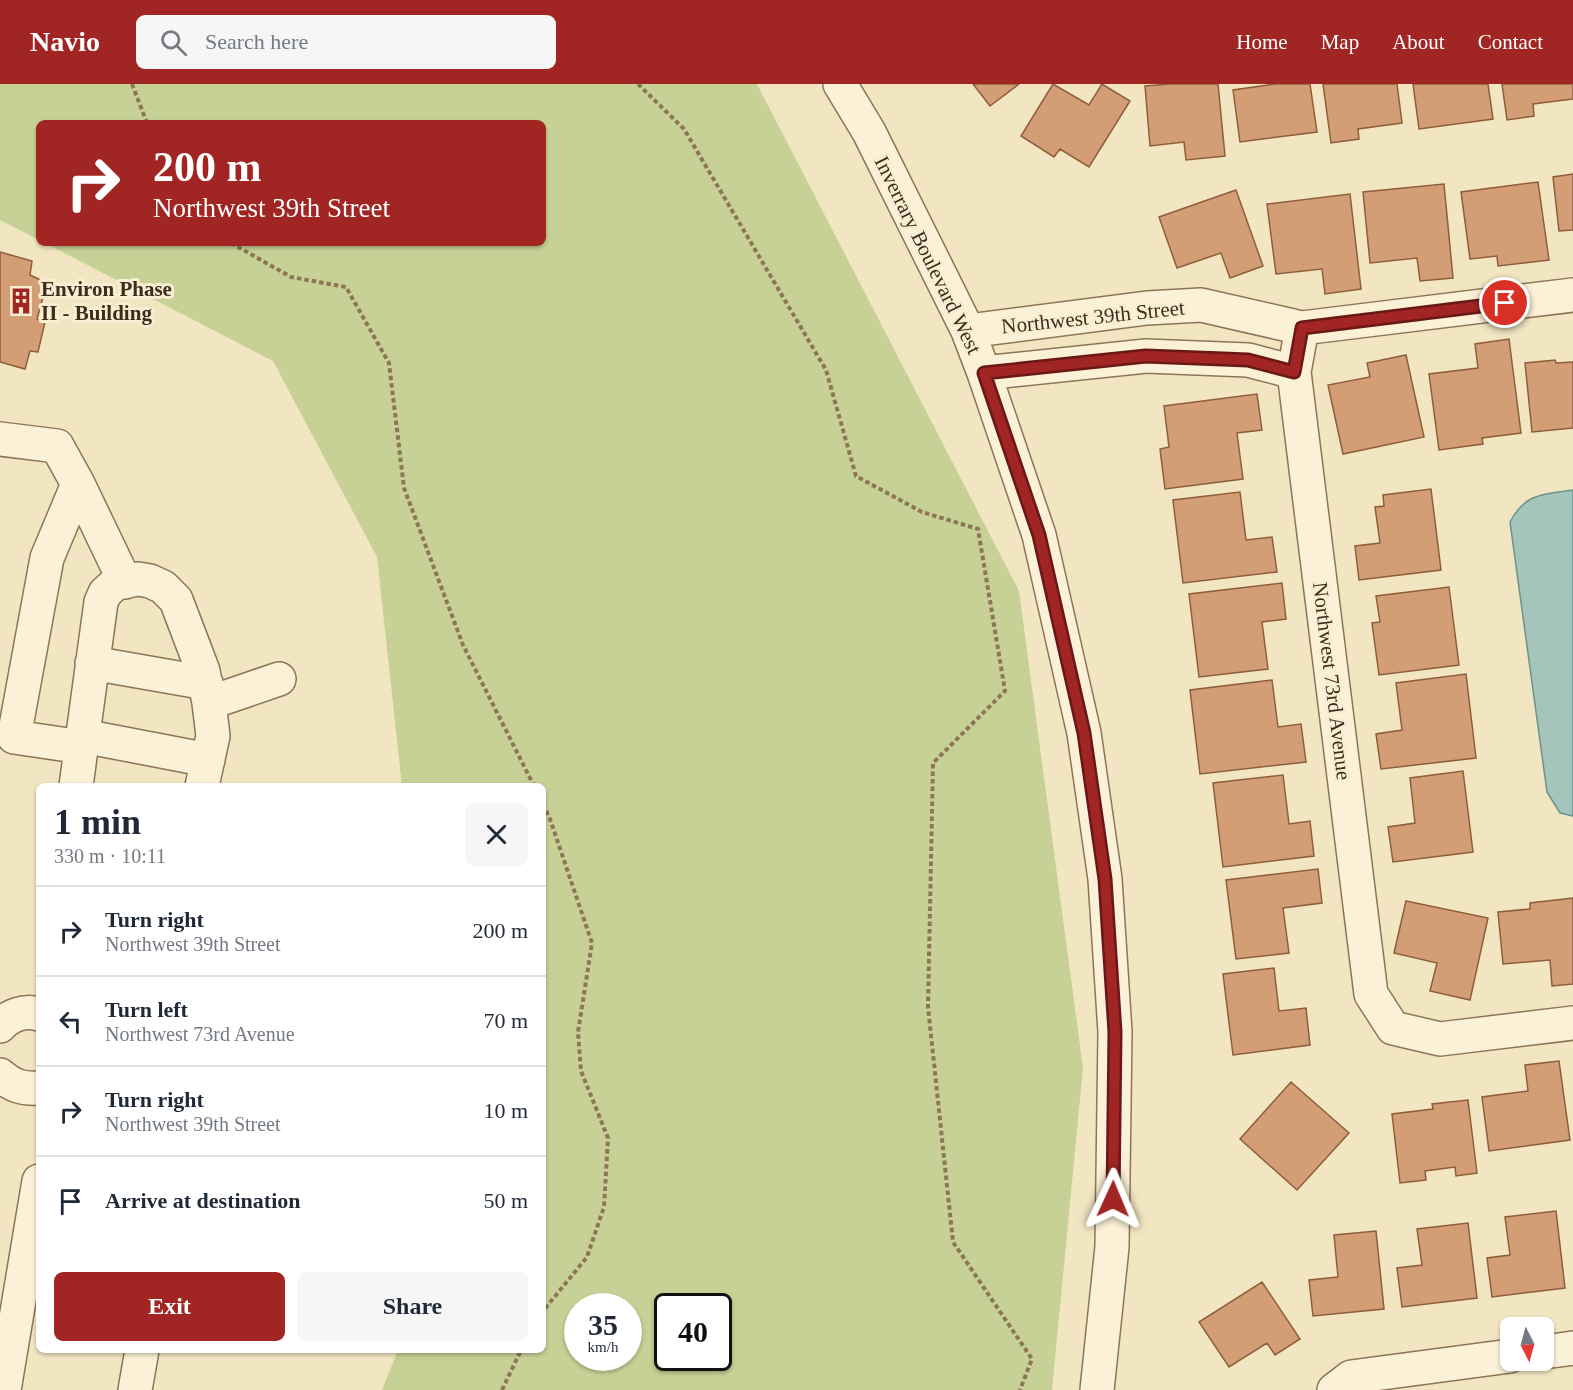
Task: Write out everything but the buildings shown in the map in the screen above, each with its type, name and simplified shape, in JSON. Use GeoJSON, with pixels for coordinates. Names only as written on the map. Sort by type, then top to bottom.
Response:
{"type":"FeatureCollection","features":[{"type":"Feature","properties":{"kind":"street","name":"Inverrary Boulevard West"},"geometry":{"type":"LineString","coordinates":[[840,84],[869,132],[968,331],[984,373],[1039,535],[1084,733],[1105,879],[1115,1032],[1112,1247],[1097,1390]]}},
{"type":"Feature","properties":{"kind":"street","name":"Northwest 39th Street"},"geometry":{"type":"LineString","coordinates":[[968,331],[1147,308],[1202,305],[1302,328],[1573,295]]}},
{"type":"Feature","properties":{"kind":"street"},"geometry":{"type":"LineString","coordinates":[[1210,358],[1216,308]]}},
{"type":"Feature","properties":{"kind":"street","name":"Northwest 73rd Avenue"},"geometry":{"type":"LineString","coordinates":[[1302,328],[1294,372],[1371,994],[1393,1028],[1440,1039],[1573,1023]]}},
{"type":"Feature","properties":{"kind":"street"},"geometry":{"type":"LineString","coordinates":[[984,373],[1146,356],[1248,360],[1294,372]]}},
{"type":"Feature","properties":{"kind":"street"},"geometry":{"type":"LineString","coordinates":[[0,439],[57,446],[125,582]]}},
{"type":"Feature","properties":{"kind":"street"},"geometry":{"type":"LineString","coordinates":[[76,783],[82,741],[92,663],[101,602],[105,593],[116,584],[138,579],[150,581],[163,587],[176,600],[203,670],[213,736],[205,773],[82,741],[7,736],[47,558],[78,484]]}},
{"type":"Feature","properties":{"kind":"street"},"geometry":{"type":"LineString","coordinates":[[92,663],[208,693],[279,679]]}},
{"type":"Feature","properties":{"kind":"street"},"geometry":{"type":"LineString","coordinates":[[0,1075],[10,1084],[25,1089],[36,1088]]}},
{"type":"Feature","properties":{"kind":"street"},"geometry":{"type":"LineString","coordinates":[[4,1390],[28,1315],[36,1215]]}},
{"type":"Feature","properties":{"kind":"street"},"geometry":{"type":"LineString","coordinates":[[1554,1351],[1573,1348]]}},
{"type":"Feature","properties":{"kind":"street"},"geometry":{"type":"LineString","coordinates":[[135,1390],[141,1353]]}},
{"type":"Feature","properties":{"kind":"street"},"geometry":{"type":"LineString","coordinates":[[1342,1383],[1500,1358]]}},
{"type":"Feature","properties":{"kind":"path"},"geometry":{"type":"LineString","coordinates":[[132,84],[146,120]]}},
{"type":"Feature","properties":{"kind":"path"},"geometry":{"type":"LineString","coordinates":[[638,84],[684,129],[826,370],[856,476],[922,512],[978,529],[1005,691],[933,763],[928,1007],[953,1242],[1032,1359],[1020,1390]]}},
{"type":"Feature","properties":{"kind":"path"},"geometry":{"type":"LineString","coordinates":[[236,246],[291,278],[346,286],[389,363],[404,488],[463,645],[532,783]]}},
{"type":"Feature","properties":{"kind":"path"},"geometry":{"type":"LineString","coordinates":[[546,810],[592,944],[578,1032],[581,1071],[608,1138],[604,1207],[587,1257],[546,1307]]}},
{"type":"Feature","properties":{"kind":"path"},"geometry":{"type":"LineString","coordinates":[[502,1390],[520,1353]]}},
{"type":"Feature","properties":{"kind":"green space"},"geometry":{"type":"Polygon","coordinates":[[[0,84],[757,84],[1019,591],[1083,1068],[1052,1390],[382,1390],[397,1353],[546,1353],[546,783],[402,783],[377,557],[273,361],[51,246],[546,246],[546,120],[36,120],[36,238],[0,220],[0,84]]]}},
{"type":"Feature","properties":{"kind":"water"},"geometry":{"type":"Polygon","coordinates":[[[1573,490],[1573,816],[1560,813],[1547,792],[1510,522],[1522,505],[1529,500],[1544,494],[1573,490]]]}},
{"type":"Feature","properties":{"kind":"place","name":"Environ Phase II - Building"},"geometry":{"type":"Point","coordinates":[21,301]}},
{"type":"Feature","properties":{"kind":"route"},"geometry":{"type":"LineString","coordinates":[[1113,1199],[1115,1032],[1105,879],[1084,733],[1039,535],[984,373],[1146,356],[1248,360],[1294,372],[1302,328],[1505,303]]}}]}
